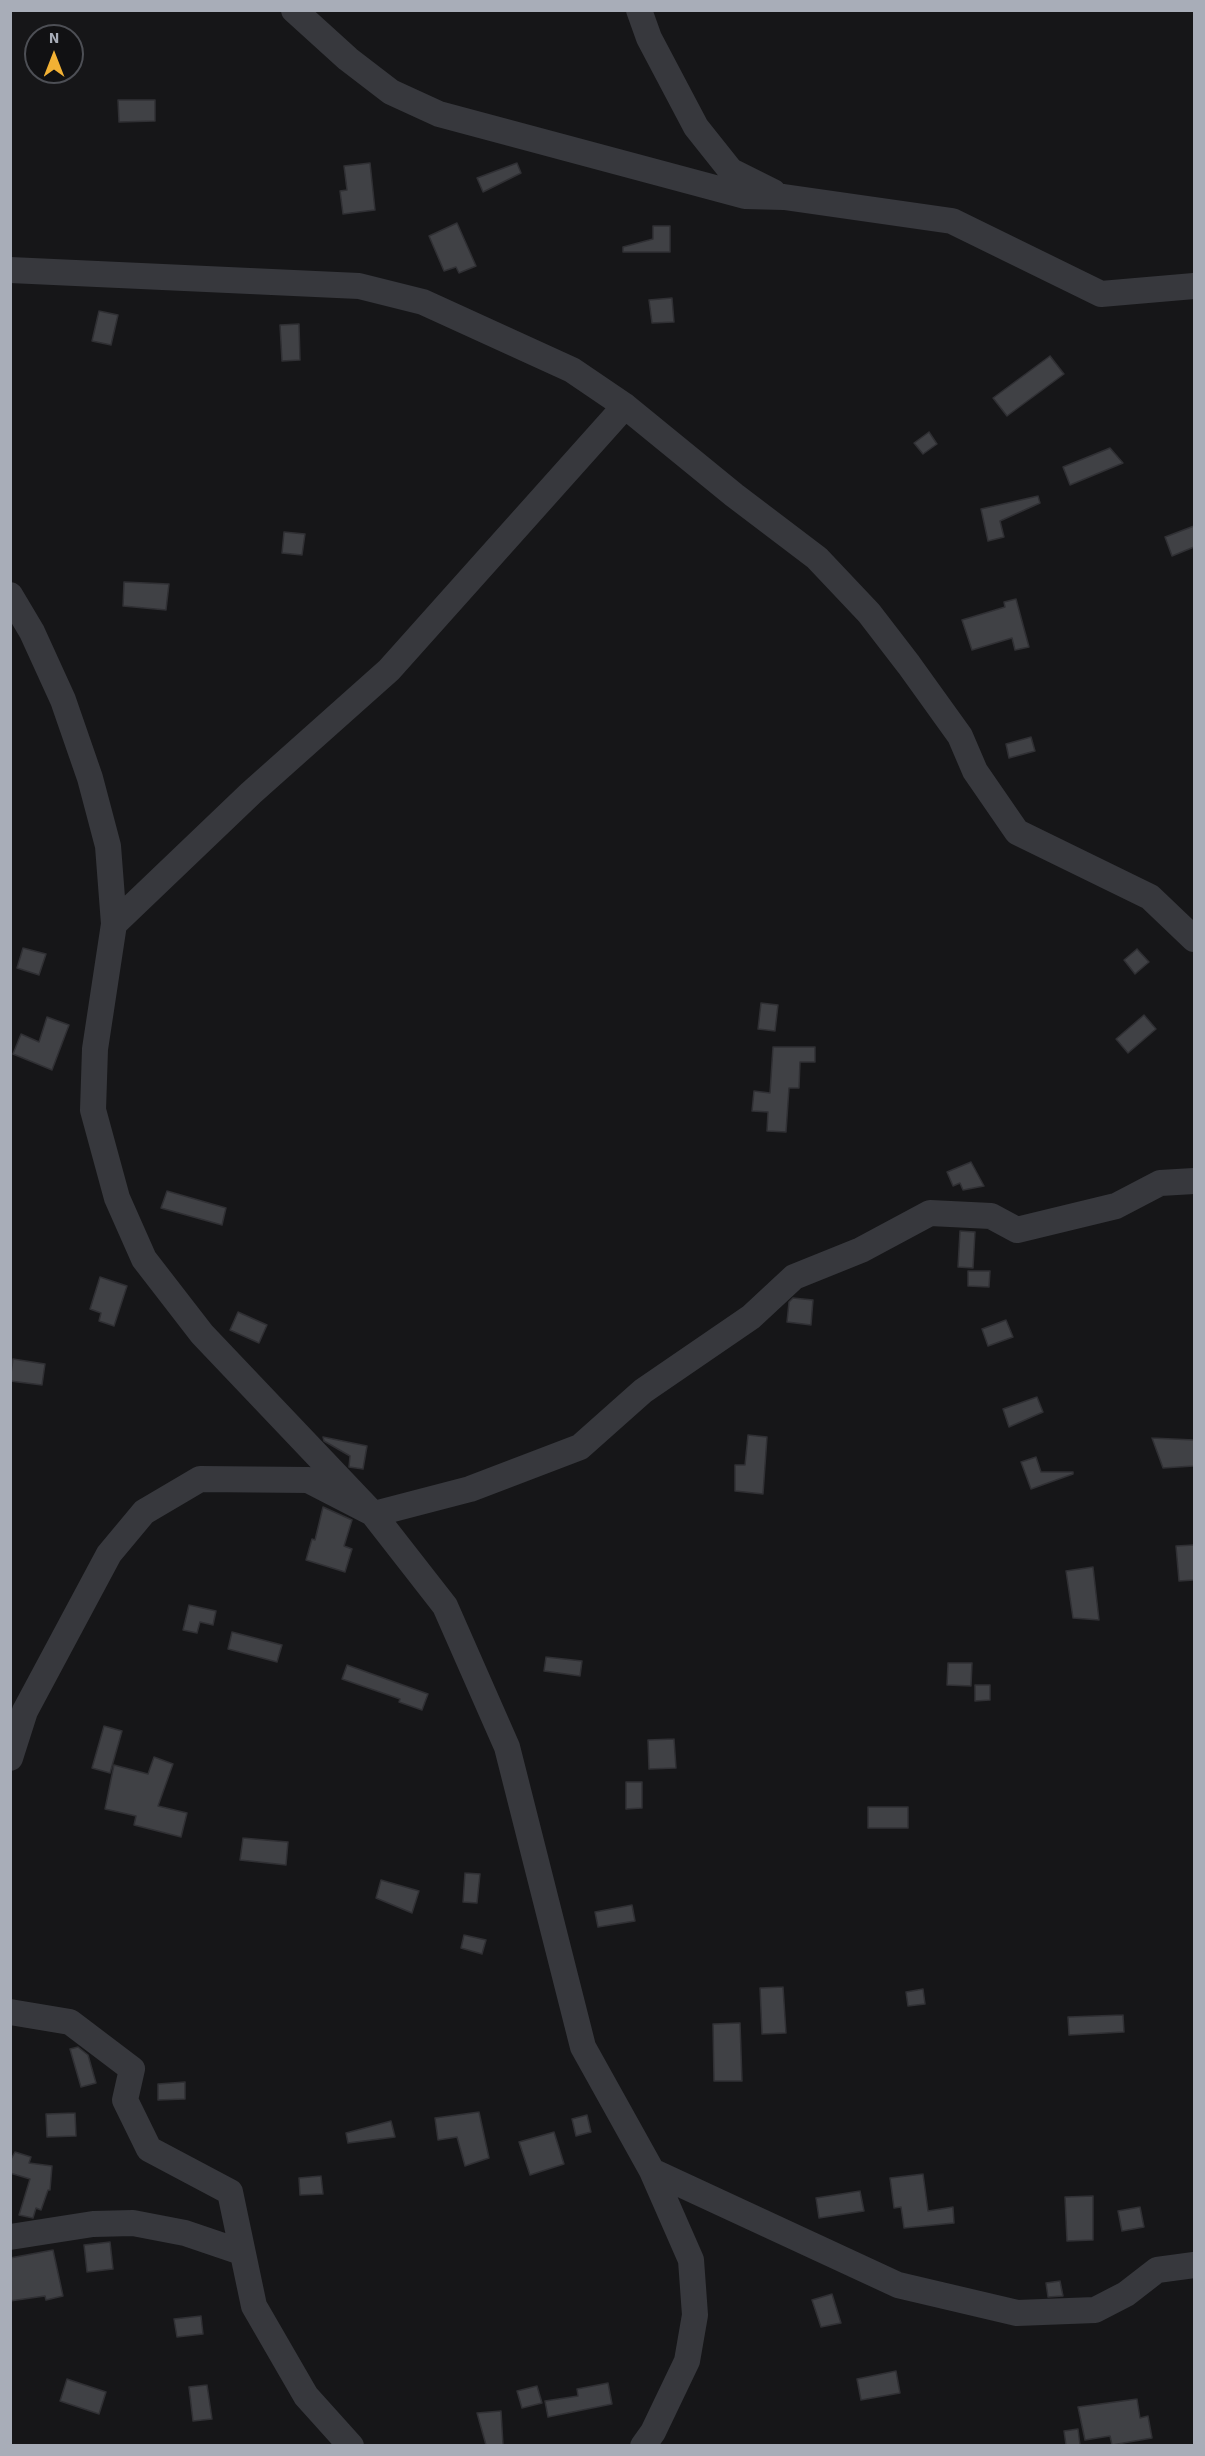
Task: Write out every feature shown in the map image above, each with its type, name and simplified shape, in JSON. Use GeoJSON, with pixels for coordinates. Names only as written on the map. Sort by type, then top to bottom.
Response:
{"type":"FeatureCollection","features":[{"type":"Feature","properties":{"kind":"street"},"geometry":{"type":"LineString","coordinates":[[294,10],[348,59],[391,92],[439,114],[745,196],[784,197],[952,221],[1101,294],[1194,286]]}},
{"type":"Feature","properties":{"kind":"street"},"geometry":{"type":"LineString","coordinates":[[639,10],[648,38],[696,127],[731,171],[784,197]]}},
{"type":"Feature","properties":{"kind":"street"},"geometry":{"type":"LineString","coordinates":[[10,270],[359,286],[423,302],[572,370],[625,406],[734,495],[817,558],[869,613],[960,736],[975,771],[1017,832],[1150,897],[1194,939]]}},
{"type":"Feature","properties":{"kind":"street"},"geometry":{"type":"LineString","coordinates":[[114,924],[251,793],[389,670],[625,406]]}},
{"type":"Feature","properties":{"kind":"street"},"geometry":{"type":"LineString","coordinates":[[10,595],[32,632],[63,700],[90,778],[108,846],[114,924],[95,1049],[93,1110],[117,1198],[144,1259],[202,1334],[374,1515],[445,1606],[507,1747],[583,2047],[652,2171],[691,2260],[695,2315],[687,2361],[653,2432],[643,2445]]}},
{"type":"Feature","properties":{"kind":"street"},"geometry":{"type":"LineString","coordinates":[[10,1758],[25,1711],[109,1554],[144,1512],[200,1479],[308,1480],[374,1515],[470,1489],[580,1447],[643,1391],[751,1317],[794,1277],[861,1250],[930,1213],[991,1216],[1017,1230],[1116,1206],[1160,1184],[1194,1181]]}},
{"type":"Feature","properties":{"kind":"street"},"geometry":{"type":"LineString","coordinates":[[10,2012],[70,2022],[132,2069],[125,2100],[149,2149],[230,2192],[254,2306],[306,2396],[351,2445]]}},
{"type":"Feature","properties":{"kind":"street"},"geometry":{"type":"LineString","coordinates":[[652,2171],[898,2285],[1017,2313],[1095,2310],[1125,2294],[1157,2270],[1194,2265]]}},
{"type":"Feature","properties":{"kind":"street"},"geometry":{"type":"LineString","coordinates":[[10,2237],[93,2224],[133,2223],[185,2233],[241,2252]]}},
{"type":"Feature","properties":{"kind":"building"},"geometry":{"type":"Polygon","coordinates":[[[118,100],[155,100],[155,121],[119,122],[118,100]]]}},
{"type":"Feature","properties":{"kind":"building"},"geometry":{"type":"Polygon","coordinates":[[[370,163],[375,210],[343,214],[340,191],[347,190],[344,166],[370,163]]]}},
{"type":"Feature","properties":{"kind":"building"},"geometry":{"type":"Polygon","coordinates":[[[517,163],[521,173],[483,192],[477,178],[517,163]]]}},
{"type":"Feature","properties":{"kind":"building"},"geometry":{"type":"Polygon","coordinates":[[[457,223],[476,266],[459,273],[456,267],[444,271],[429,236],[457,223]]]}},
{"type":"Feature","properties":{"kind":"building"},"geometry":{"type":"Polygon","coordinates":[[[653,226],[670,226],[670,252],[623,252],[623,247],[653,239],[653,226]]]}},
{"type":"Feature","properties":{"kind":"building"},"geometry":{"type":"Polygon","coordinates":[[[672,298],[674,322],[652,323],[649,300],[672,298]]]}},
{"type":"Feature","properties":{"kind":"building"},"geometry":{"type":"Polygon","coordinates":[[[99,311],[118,315],[111,345],[92,341],[99,311]]]}},
{"type":"Feature","properties":{"kind":"building"},"geometry":{"type":"Polygon","coordinates":[[[299,324],[300,360],[282,361],[280,325],[299,324]]]}},
{"type":"Feature","properties":{"kind":"building"},"geometry":{"type":"Polygon","coordinates":[[[1050,356],[1064,374],[1007,416],[993,398],[1050,356]]]}},
{"type":"Feature","properties":{"kind":"building"},"geometry":{"type":"Polygon","coordinates":[[[929,432],[937,444],[923,454],[914,443],[929,432]]]}},
{"type":"Feature","properties":{"kind":"building"},"geometry":{"type":"Polygon","coordinates":[[[1110,448],[1123,463],[1070,485],[1063,467],[1110,448]]]}},
{"type":"Feature","properties":{"kind":"building"},"geometry":{"type":"Polygon","coordinates":[[[1038,496],[1040,503],[1000,521],[1004,537],[988,541],[981,509],[1038,496]]]}},
{"type":"Feature","properties":{"kind":"building"},"geometry":{"type":"Polygon","coordinates":[[[1194,526],[1194,547],[1172,556],[1165,537],[1194,526]]]}},
{"type":"Feature","properties":{"kind":"building"},"geometry":{"type":"Polygon","coordinates":[[[284,532],[305,534],[302,555],[282,553],[284,532]]]}},
{"type":"Feature","properties":{"kind":"building"},"geometry":{"type":"Polygon","coordinates":[[[124,582],[169,584],[166,610],[123,606],[124,582]]]}},
{"type":"Feature","properties":{"kind":"building"},"geometry":{"type":"Polygon","coordinates":[[[1016,599],[1029,647],[1015,650],[1012,638],[972,650],[962,620],[1005,607],[1004,602],[1016,599]]]}},
{"type":"Feature","properties":{"kind":"building"},"geometry":{"type":"Polygon","coordinates":[[[1031,737],[1035,751],[1009,758],[1006,744],[1031,737]]]}},
{"type":"Feature","properties":{"kind":"building"},"geometry":{"type":"Polygon","coordinates":[[[23,948],[46,954],[39,975],[17,968],[23,948]]]}},
{"type":"Feature","properties":{"kind":"building"},"geometry":{"type":"Polygon","coordinates":[[[1137,949],[1149,962],[1135,974],[1124,960],[1137,949]]]}},
{"type":"Feature","properties":{"kind":"building"},"geometry":{"type":"Polygon","coordinates":[[[761,1003],[778,1005],[775,1031],[758,1029],[761,1003]]]}},
{"type":"Feature","properties":{"kind":"building"},"geometry":{"type":"Polygon","coordinates":[[[1144,1015],[1156,1029],[1128,1053],[1116,1039],[1144,1015]]]}},
{"type":"Feature","properties":{"kind":"building"},"geometry":{"type":"Polygon","coordinates":[[[47,1017],[69,1025],[52,1070],[13,1054],[21,1034],[39,1042],[47,1017]]]}},
{"type":"Feature","properties":{"kind":"building"},"geometry":{"type":"Polygon","coordinates":[[[773,1047],[815,1047],[815,1062],[800,1062],[799,1088],[789,1088],[786,1132],[767,1131],[768,1112],[752,1111],[754,1091],[770,1093],[773,1047]]]}},
{"type":"Feature","properties":{"kind":"building"},"geometry":{"type":"Polygon","coordinates":[[[971,1162],[984,1186],[963,1190],[960,1183],[953,1186],[947,1172],[971,1162]]]}},
{"type":"Feature","properties":{"kind":"building"},"geometry":{"type":"Polygon","coordinates":[[[167,1191],[226,1208],[222,1225],[161,1208],[167,1191]]]}},
{"type":"Feature","properties":{"kind":"building"},"geometry":{"type":"Polygon","coordinates":[[[960,1231],[975,1232],[973,1268],[958,1267],[960,1231]]]}},
{"type":"Feature","properties":{"kind":"building"},"geometry":{"type":"Polygon","coordinates":[[[968,1271],[990,1271],[989,1287],[968,1286],[968,1271]]]}},
{"type":"Feature","properties":{"kind":"building"},"geometry":{"type":"Polygon","coordinates":[[[100,1277],[127,1286],[114,1326],[99,1321],[101,1313],[90,1309],[100,1277]]]}},
{"type":"Feature","properties":{"kind":"building"},"geometry":{"type":"Polygon","coordinates":[[[793,1298],[813,1300],[811,1325],[787,1322],[789,1302],[793,1298]]]}},
{"type":"Feature","properties":{"kind":"building"},"geometry":{"type":"Polygon","coordinates":[[[238,1312],[267,1325],[259,1343],[230,1330],[238,1312]]]}},
{"type":"Feature","properties":{"kind":"building"},"geometry":{"type":"Polygon","coordinates":[[[1006,1320],[1013,1337],[988,1346],[982,1329],[1006,1320]]]}},
{"type":"Feature","properties":{"kind":"building"},"geometry":{"type":"Polygon","coordinates":[[[13,1359],[45,1364],[42,1385],[10,1381],[13,1359]]]}},
{"type":"Feature","properties":{"kind":"building"},"geometry":{"type":"Polygon","coordinates":[[[1037,1397],[1043,1412],[1009,1427],[1003,1409],[1037,1397]]]}},
{"type":"Feature","properties":{"kind":"building"},"geometry":{"type":"Polygon","coordinates":[[[748,1435],[767,1437],[763,1494],[735,1491],[735,1465],[745,1465],[748,1435]]]}},
{"type":"Feature","properties":{"kind":"building"},"geometry":{"type":"Polygon","coordinates":[[[323,1437],[367,1446],[363,1469],[349,1467],[350,1456],[324,1441],[323,1437]]]}},
{"type":"Feature","properties":{"kind":"building"},"geometry":{"type":"Polygon","coordinates":[[[1152,1438],[1194,1440],[1194,1466],[1163,1468],[1152,1438]]]}},
{"type":"Feature","properties":{"kind":"building"},"geometry":{"type":"Polygon","coordinates":[[[1036,1457],[1041,1472],[1073,1472],[1073,1474],[1031,1489],[1021,1462],[1036,1457]]]}},
{"type":"Feature","properties":{"kind":"building"},"geometry":{"type":"Polygon","coordinates":[[[323,1507],[352,1520],[344,1546],[352,1549],[345,1572],[306,1560],[312,1539],[315,1540],[323,1507]]]}},
{"type":"Feature","properties":{"kind":"building"},"geometry":{"type":"Polygon","coordinates":[[[1194,1545],[1194,1580],[1179,1581],[1176,1546],[1194,1545]]]}},
{"type":"Feature","properties":{"kind":"building"},"geometry":{"type":"Polygon","coordinates":[[[1093,1567],[1099,1620],[1073,1618],[1066,1571],[1093,1567]]]}},
{"type":"Feature","properties":{"kind":"building"},"geometry":{"type":"Polygon","coordinates":[[[189,1605],[216,1611],[213,1625],[200,1622],[197,1633],[183,1630],[189,1605]]]}},
{"type":"Feature","properties":{"kind":"building"},"geometry":{"type":"Polygon","coordinates":[[[232,1632],[282,1645],[277,1662],[228,1649],[232,1632]]]}},
{"type":"Feature","properties":{"kind":"building"},"geometry":{"type":"Polygon","coordinates":[[[546,1657],[582,1661],[580,1676],[544,1671],[546,1657]]]}},
{"type":"Feature","properties":{"kind":"building"},"geometry":{"type":"Polygon","coordinates":[[[948,1663],[972,1663],[971,1686],[947,1685],[948,1663]]]}},
{"type":"Feature","properties":{"kind":"building"},"geometry":{"type":"Polygon","coordinates":[[[347,1665],[428,1694],[422,1710],[399,1702],[400,1699],[342,1679],[347,1665]]]}},
{"type":"Feature","properties":{"kind":"building"},"geometry":{"type":"Polygon","coordinates":[[[975,1685],[990,1685],[990,1700],[975,1701],[975,1685]]]}},
{"type":"Feature","properties":{"kind":"building"},"geometry":{"type":"Polygon","coordinates":[[[104,1726],[122,1731],[110,1773],[92,1768],[104,1726]]]}},
{"type":"Feature","properties":{"kind":"building"},"geometry":{"type":"Polygon","coordinates":[[[674,1739],[676,1768],[649,1769],[648,1740],[674,1739]]]}},
{"type":"Feature","properties":{"kind":"building"},"geometry":{"type":"Polygon","coordinates":[[[154,1757],[173,1764],[158,1806],[187,1813],[181,1837],[134,1825],[136,1816],[105,1809],[114,1765],[148,1774],[154,1757]]]}},
{"type":"Feature","properties":{"kind":"building"},"geometry":{"type":"Polygon","coordinates":[[[626,1782],[642,1782],[642,1808],[626,1809],[626,1782]]]}},
{"type":"Feature","properties":{"kind":"building"},"geometry":{"type":"Polygon","coordinates":[[[868,1807],[908,1807],[908,1828],[868,1828],[868,1807]]]}},
{"type":"Feature","properties":{"kind":"building"},"geometry":{"type":"Polygon","coordinates":[[[243,1838],[288,1842],[286,1865],[240,1860],[243,1838]]]}},
{"type":"Feature","properties":{"kind":"building"},"geometry":{"type":"Polygon","coordinates":[[[465,1873],[480,1874],[477,1903],[463,1902],[465,1873]]]}},
{"type":"Feature","properties":{"kind":"building"},"geometry":{"type":"Polygon","coordinates":[[[381,1880],[419,1891],[412,1913],[376,1898],[381,1880]]]}},
{"type":"Feature","properties":{"kind":"building"},"geometry":{"type":"Polygon","coordinates":[[[632,1905],[635,1921],[598,1927],[595,1912],[632,1905]]]}},
{"type":"Feature","properties":{"kind":"building"},"geometry":{"type":"Polygon","coordinates":[[[464,1935],[486,1940],[482,1954],[461,1948],[464,1935]]]}},
{"type":"Feature","properties":{"kind":"building"},"geometry":{"type":"Polygon","coordinates":[[[783,1987],[786,2033],[762,2034],[760,1988],[783,1987]]]}},
{"type":"Feature","properties":{"kind":"building"},"geometry":{"type":"Polygon","coordinates":[[[923,1989],[925,2004],[908,2006],[906,1992],[923,1989]]]}},
{"type":"Feature","properties":{"kind":"building"},"geometry":{"type":"Polygon","coordinates":[[[1123,2015],[1124,2032],[1069,2035],[1068,2017],[1123,2015]]]}},
{"type":"Feature","properties":{"kind":"building"},"geometry":{"type":"Polygon","coordinates":[[[740,2023],[742,2081],[714,2081],[713,2024],[740,2023]]]}},
{"type":"Feature","properties":{"kind":"building"},"geometry":{"type":"Polygon","coordinates":[[[78,2047],[88,2055],[96,2083],[81,2087],[70,2049],[78,2047]]]}},
{"type":"Feature","properties":{"kind":"building"},"geometry":{"type":"Polygon","coordinates":[[[185,2082],[185,2099],[158,2100],[158,2084],[185,2082]]]}},
{"type":"Feature","properties":{"kind":"building"},"geometry":{"type":"Polygon","coordinates":[[[479,2112],[489,2158],[465,2166],[457,2137],[438,2140],[435,2118],[479,2112]]]}},
{"type":"Feature","properties":{"kind":"building"},"geometry":{"type":"Polygon","coordinates":[[[75,2113],[76,2136],[47,2137],[46,2114],[75,2113]]]}},
{"type":"Feature","properties":{"kind":"building"},"geometry":{"type":"Polygon","coordinates":[[[587,2115],[591,2132],[576,2136],[572,2119],[587,2115]]]}},
{"type":"Feature","properties":{"kind":"building"},"geometry":{"type":"Polygon","coordinates":[[[391,2121],[395,2137],[348,2143],[346,2133],[391,2121]]]}},
{"type":"Feature","properties":{"kind":"building"},"geometry":{"type":"Polygon","coordinates":[[[554,2132],[564,2164],[530,2175],[519,2142],[554,2132]]]}},
{"type":"Feature","properties":{"kind":"building"},"geometry":{"type":"Polygon","coordinates":[[[15,2152],[31,2157],[29,2163],[52,2166],[50,2190],[48,2190],[41,2210],[36,2208],[33,2218],[19,2215],[30,2179],[10,2173],[10,2161],[15,2152]]]}},
{"type":"Feature","properties":{"kind":"building"},"geometry":{"type":"Polygon","coordinates":[[[923,2174],[928,2211],[953,2207],[954,2223],[904,2228],[901,2207],[894,2208],[890,2178],[923,2174]]]}},
{"type":"Feature","properties":{"kind":"building"},"geometry":{"type":"Polygon","coordinates":[[[321,2176],[323,2194],[300,2195],[299,2178],[321,2176]]]}},
{"type":"Feature","properties":{"kind":"building"},"geometry":{"type":"Polygon","coordinates":[[[860,2191],[864,2211],[819,2218],[816,2198],[860,2191]]]}},
{"type":"Feature","properties":{"kind":"building"},"geometry":{"type":"Polygon","coordinates":[[[1093,2196],[1093,2240],[1067,2241],[1065,2197],[1093,2196]]]}},
{"type":"Feature","properties":{"kind":"building"},"geometry":{"type":"Polygon","coordinates":[[[1140,2207],[1144,2227],[1122,2231],[1118,2211],[1140,2207]]]}},
{"type":"Feature","properties":{"kind":"building"},"geometry":{"type":"Polygon","coordinates":[[[110,2242],[113,2269],[87,2272],[84,2245],[110,2242]]]}},
{"type":"Feature","properties":{"kind":"building"},"geometry":{"type":"Polygon","coordinates":[[[53,2250],[63,2296],[46,2300],[45,2296],[10,2301],[10,2258],[53,2250]]]}},
{"type":"Feature","properties":{"kind":"building"},"geometry":{"type":"Polygon","coordinates":[[[1060,2281],[1063,2296],[1048,2297],[1046,2283],[1060,2281]]]}},
{"type":"Feature","properties":{"kind":"building"},"geometry":{"type":"Polygon","coordinates":[[[832,2294],[841,2323],[821,2327],[812,2300],[832,2294]]]}},
{"type":"Feature","properties":{"kind":"building"},"geometry":{"type":"Polygon","coordinates":[[[201,2316],[203,2334],[177,2337],[174,2319],[201,2316]]]}},
{"type":"Feature","properties":{"kind":"building"},"geometry":{"type":"Polygon","coordinates":[[[896,2371],[900,2393],[861,2400],[857,2379],[896,2371]]]}},
{"type":"Feature","properties":{"kind":"building"},"geometry":{"type":"Polygon","coordinates":[[[67,2379],[106,2392],[99,2414],[60,2401],[67,2379]]]}},
{"type":"Feature","properties":{"kind":"building"},"geometry":{"type":"Polygon","coordinates":[[[608,2383],[612,2404],[548,2417],[545,2401],[578,2396],[577,2389],[608,2383]]]}},
{"type":"Feature","properties":{"kind":"building"},"geometry":{"type":"Polygon","coordinates":[[[207,2385],[212,2419],[193,2421],[189,2387],[207,2385]]]}},
{"type":"Feature","properties":{"kind":"building"},"geometry":{"type":"Polygon","coordinates":[[[537,2386],[542,2403],[522,2408],[517,2391],[537,2386]]]}},
{"type":"Feature","properties":{"kind":"building"},"geometry":{"type":"Polygon","coordinates":[[[1137,2399],[1140,2418],[1148,2416],[1152,2438],[1112,2445],[1110,2436],[1085,2440],[1078,2407],[1137,2399]]]}},
{"type":"Feature","properties":{"kind":"building"},"geometry":{"type":"Polygon","coordinates":[[[501,2411],[503,2445],[486,2445],[477,2413],[501,2411]]]}},
{"type":"Feature","properties":{"kind":"building"},"geometry":{"type":"Polygon","coordinates":[[[1078,2429],[1080,2445],[1066,2445],[1064,2431],[1078,2429]]]}}]}
